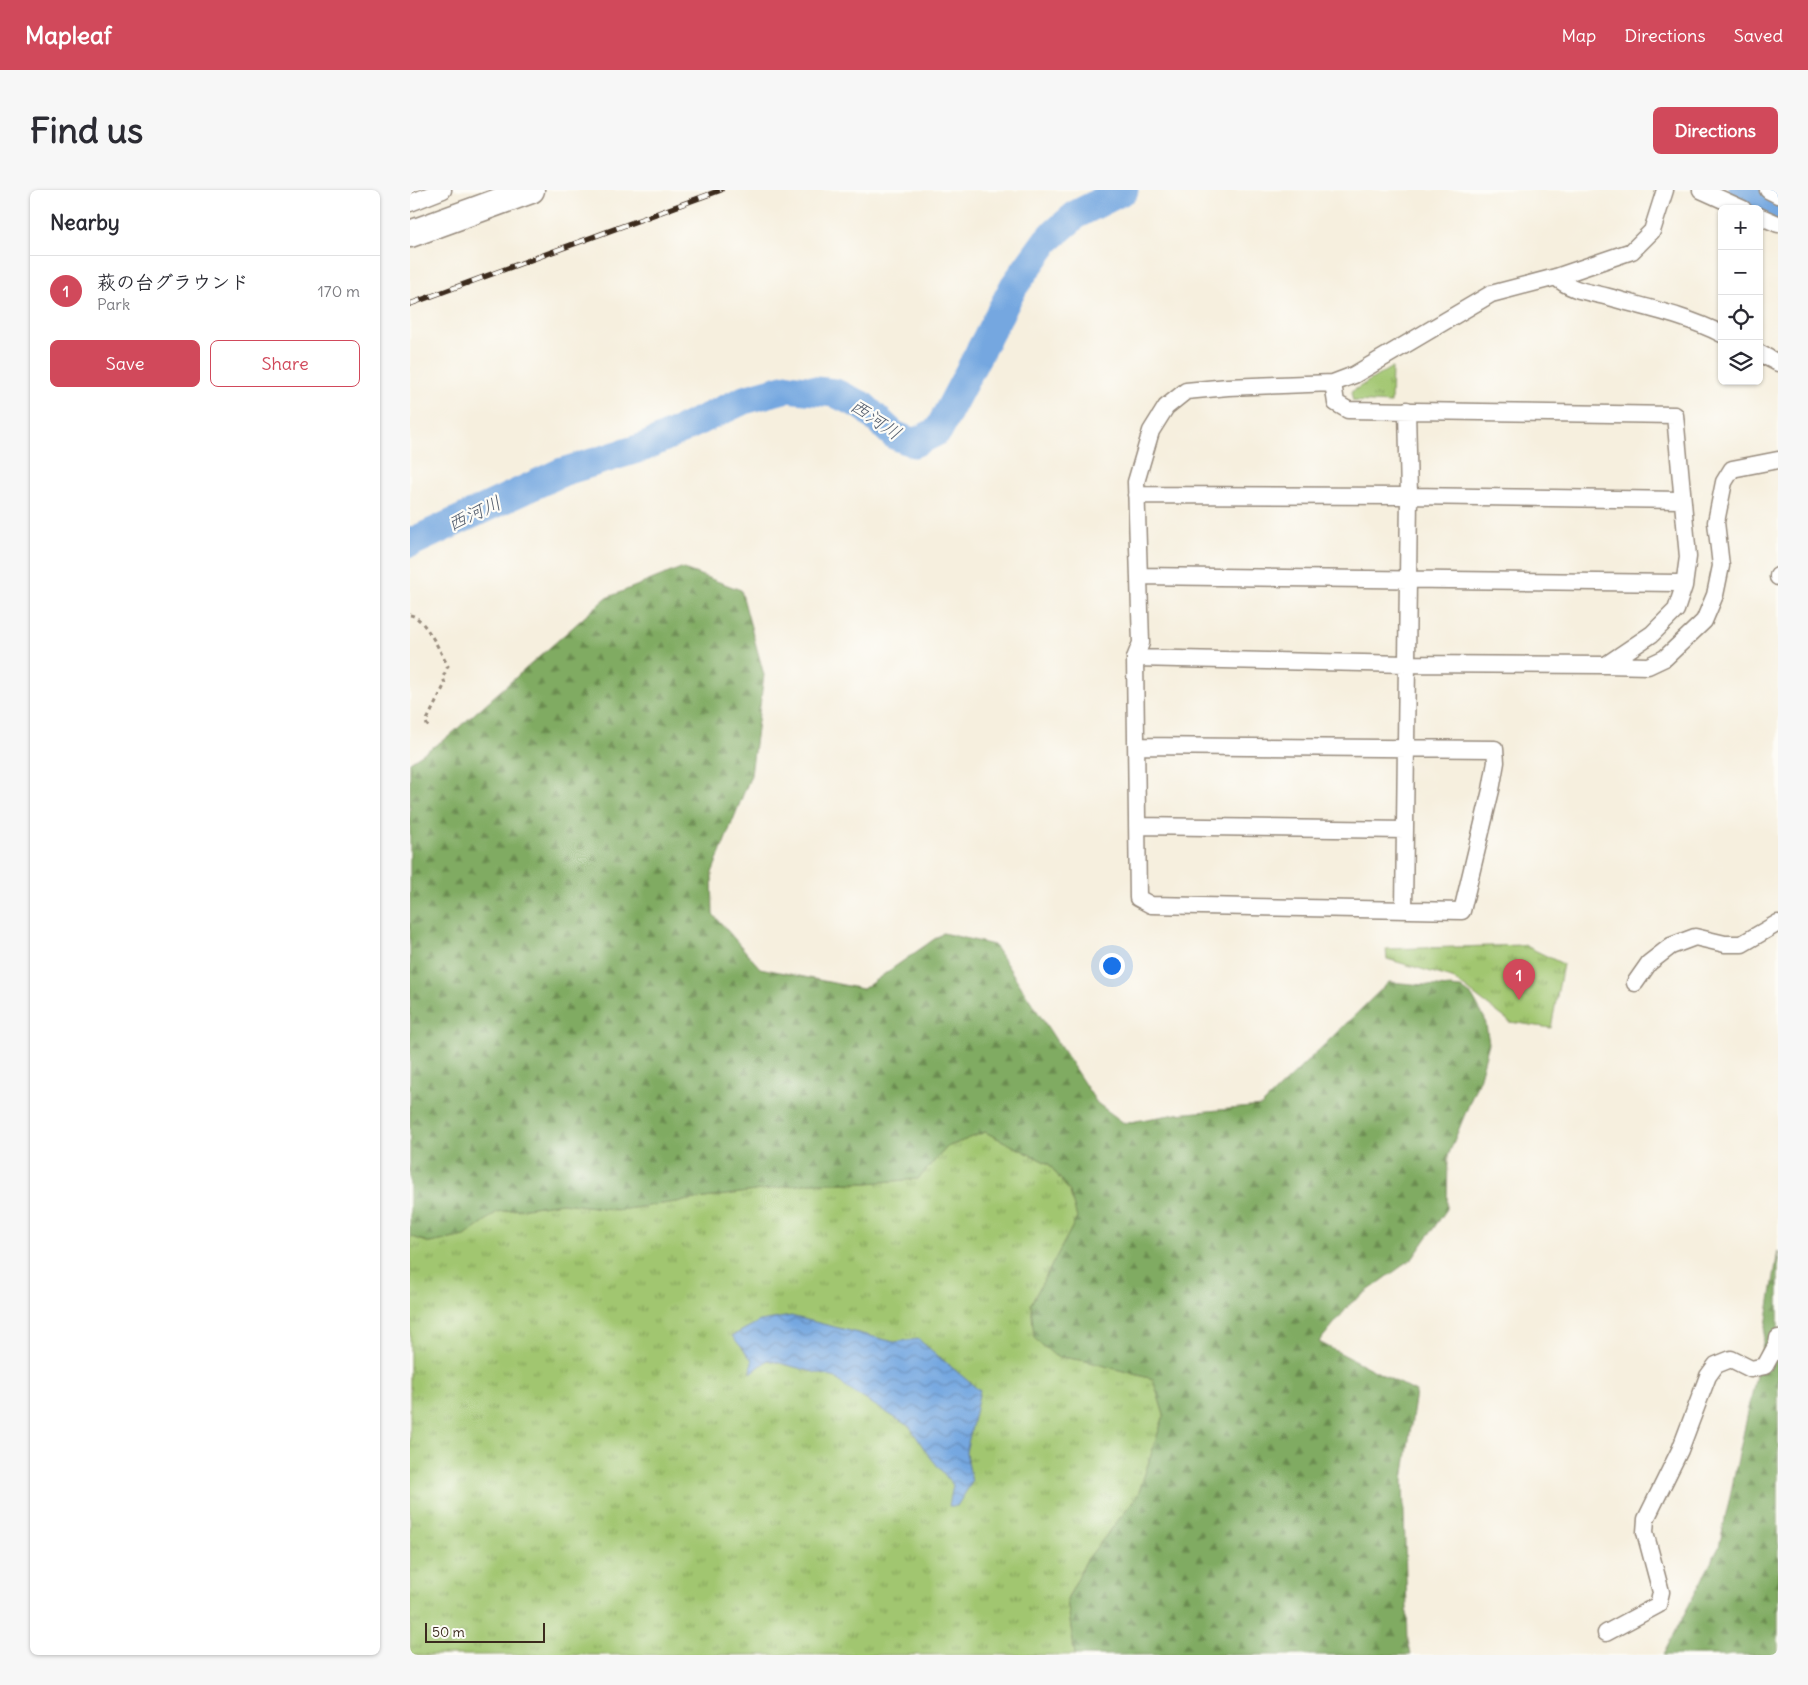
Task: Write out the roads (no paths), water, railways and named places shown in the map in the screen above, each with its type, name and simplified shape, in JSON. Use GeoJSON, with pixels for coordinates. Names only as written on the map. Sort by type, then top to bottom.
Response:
{"type":"FeatureCollection","features":[{"type":"Feature","properties":{"kind":"highway"},"geometry":{"type":"LineString","coordinates":[[410,234],[499,195],[531,190]]}},
{"type":"Feature","properties":{"kind":"street"},"geometry":{"type":"LineString","coordinates":[[410,203],[443,190]]}},
{"type":"Feature","properties":{"kind":"street"},"geometry":{"type":"LineString","coordinates":[[1136,746],[1496,749],[1496,762],[1462,911],[1151,905],[1138,898],[1136,746],[1135,658],[1141,642],[1136,482],[1150,431],[1166,407],[1186,391],[1333,384],[1354,375],[1491,294],[1556,276],[1632,251],[1652,231],[1665,190]]}},
{"type":"Feature","properties":{"kind":"street"},"geometry":{"type":"LineString","coordinates":[[1701,190],[1734,205]]}},
{"type":"Feature","properties":{"kind":"street"},"geometry":{"type":"LineString","coordinates":[[1768,190],[1778,195]]}},
{"type":"Feature","properties":{"kind":"street"},"geometry":{"type":"LineString","coordinates":[[1763,218],[1778,224]]}},
{"type":"Feature","properties":{"kind":"street"},"geometry":{"type":"LineString","coordinates":[[1556,276],[1564,284],[1579,291],[1596,293],[1687,318],[1718,332]]}},
{"type":"Feature","properties":{"kind":"street"},"geometry":{"type":"LineString","coordinates":[[1763,355],[1778,363]]}},
{"type":"Feature","properties":{"kind":"street"},"geometry":{"type":"LineString","coordinates":[[1333,384],[1336,403],[1348,410],[1675,415],[1681,500],[1688,557],[1684,586],[1676,610],[1652,634],[1606,665]]}},
{"type":"Feature","properties":{"kind":"street"},"geometry":{"type":"LineString","coordinates":[[1404,910],[1409,496],[1407,410]]}},
{"type":"Feature","properties":{"kind":"street"},"geometry":{"type":"LineString","coordinates":[[1135,658],[1407,664],[1648,666],[1665,658],[1704,621],[1716,595],[1721,566],[1716,522],[1724,482],[1732,470],[1778,460]]}},
{"type":"Feature","properties":{"kind":"street"},"geometry":{"type":"LineString","coordinates":[[1136,495],[1409,496],[1681,500]]}},
{"type":"Feature","properties":{"kind":"street"},"geometry":{"type":"LineString","coordinates":[[1139,576],[1676,582],[1684,586]]}},
{"type":"Feature","properties":{"kind":"street"},"geometry":{"type":"LineString","coordinates":[[1137,826],[1405,830]]}},
{"type":"Feature","properties":{"kind":"street"},"geometry":{"type":"LineString","coordinates":[[1635,983],[1649,963],[1671,946],[1695,937],[1725,944],[1742,944],[1778,924]]}},
{"type":"Feature","properties":{"kind":"street"},"geometry":{"type":"LineString","coordinates":[[1606,1633],[1658,1605],[1661,1592],[1645,1532],[1646,1519],[1680,1450],[1708,1376],[1716,1365],[1731,1359],[1751,1369],[1764,1366],[1777,1344],[1778,1338]]}},
{"type":"Feature","properties":{"kind":"water"},"geometry":{"type":"Polygon","coordinates":[[[791,1316],[894,1342],[918,1339],[980,1391],[966,1452],[972,1482],[957,1506],[949,1506],[953,1485],[927,1453],[910,1427],[845,1387],[836,1378],[768,1360],[751,1373],[752,1360],[732,1336],[760,1321],[791,1316]]]}},
{"type":"Feature","properties":{"kind":"waterway","name":"西河川"},"geometry":{"type":"LineString","coordinates":[[410,543],[562,472],[644,447],[744,400],[787,388],[835,393],[863,406],[894,435],[914,443],[938,431],[1014,286],[1047,240],[1077,214],[1124,190]]}},
{"type":"Feature","properties":{"kind":"waterway"},"geometry":{"type":"LineString","coordinates":[[1743,190],[1778,209]]}},
{"type":"Feature","properties":{"kind":"railway"},"geometry":{"type":"LineString","coordinates":[[410,304],[721,190]]}},
{"type":"Feature","properties":{"kind":"place","name":"萩の台グラウンド"},"geometry":{"type":"Point","coordinates":[1519,1000]}}]}
